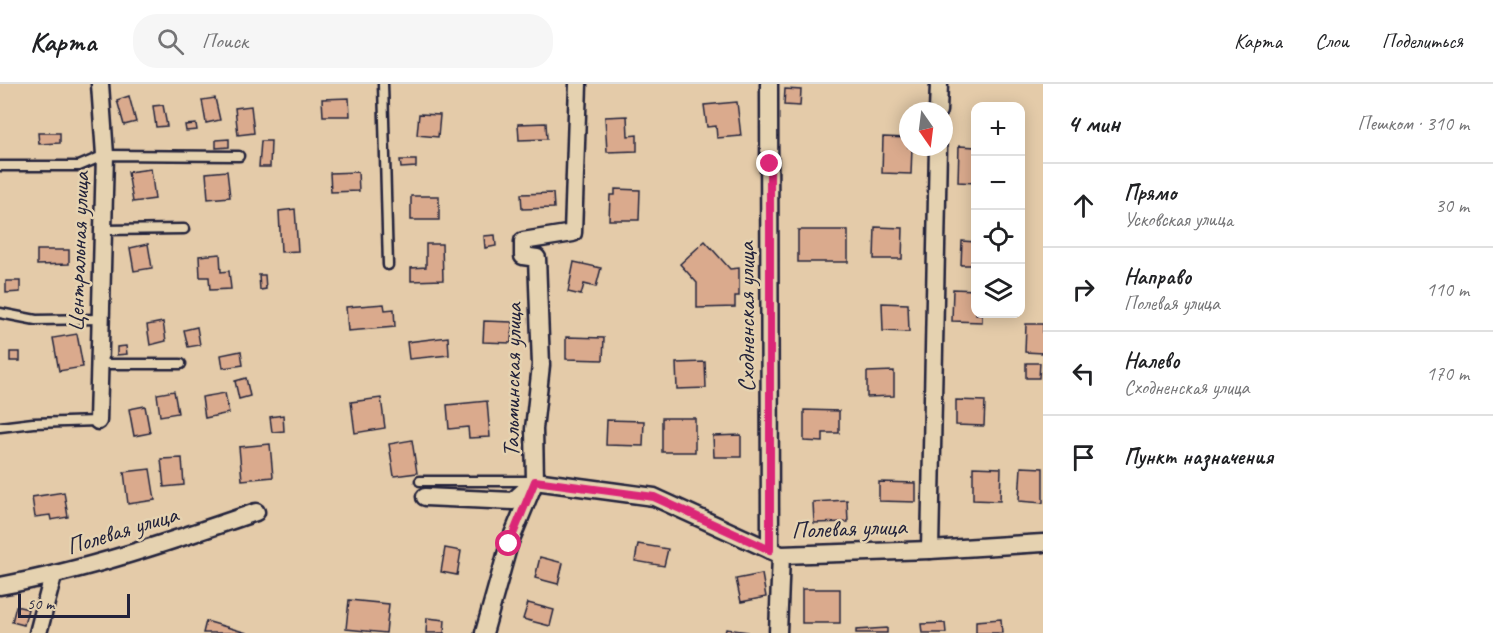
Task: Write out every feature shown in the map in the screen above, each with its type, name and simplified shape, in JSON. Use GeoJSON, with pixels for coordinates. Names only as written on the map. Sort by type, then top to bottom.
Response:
{"type":"FeatureCollection","features":[{"type":"Feature","properties":{"kind":"street","name":"Центральная улица"},"geometry":{"type":"LineString","coordinates":[[98,421],[105,155],[100,84]]}},
{"type":"Feature","properties":{"kind":"street","name":"Тальминская улица"},"geometry":{"type":"LineString","coordinates":[[535,481],[534,429],[541,365],[537,258],[523,256],[523,241],[573,233],[578,84]]}},
{"type":"Feature","properties":{"kind":"street","name":"Сходненская улица"},"geometry":{"type":"LineString","coordinates":[[769,84],[778,633]]}},
{"type":"Feature","properties":{"kind":"street"},"geometry":{"type":"LineString","coordinates":[[938,102],[939,84]]}},
{"type":"Feature","properties":{"kind":"street"},"geometry":{"type":"LineString","coordinates":[[930,550],[938,156]]}},
{"type":"Feature","properties":{"kind":"street"},"geometry":{"type":"LineString","coordinates":[[422,489],[513,501],[535,481]]}},
{"type":"Feature","properties":{"kind":"street"},"geometry":{"type":"LineString","coordinates":[[484,633],[509,544],[535,481]]}},
{"type":"Feature","properties":{"kind":"street","name":"Полевая улица"},"geometry":{"type":"LineString","coordinates":[[535,481],[654,497],[775,552],[930,550],[1043,543]]}},
{"type":"Feature","properties":{"kind":"street","name":"Полевая улица"},"geometry":{"type":"LineString","coordinates":[[0,586],[53,576],[186,536],[256,512]]}},
{"type":"Feature","properties":{"kind":"street"},"geometry":{"type":"LineString","coordinates":[[38,633],[53,576]]}},
{"type":"Feature","properties":{"kind":"lane"},"geometry":{"type":"LineString","coordinates":[[383,84],[388,265]]}},
{"type":"Feature","properties":{"kind":"lane"},"geometry":{"type":"LineString","coordinates":[[0,166],[79,166],[105,155],[239,156]]}},
{"type":"Feature","properties":{"kind":"lane"},"geometry":{"type":"LineString","coordinates":[[103,230],[184,229]]}},
{"type":"Feature","properties":{"kind":"lane"},"geometry":{"type":"LineString","coordinates":[[0,313],[36,320],[101,319]]}},
{"type":"Feature","properties":{"kind":"lane"},"geometry":{"type":"LineString","coordinates":[[99,364],[181,364]]}},
{"type":"Feature","properties":{"kind":"lane"},"geometry":{"type":"LineString","coordinates":[[0,427],[33,423],[98,421]]}},
{"type":"Feature","properties":{"kind":"building"},"geometry":{"type":"Polygon","coordinates":[[[785,89],[801,90],[800,106],[784,105],[785,89]]]}},
{"type":"Feature","properties":{"kind":"building"},"geometry":{"type":"Polygon","coordinates":[[[129,96],[136,122],[124,125],[117,100],[129,96]]]}},
{"type":"Feature","properties":{"kind":"building"},"geometry":{"type":"Polygon","coordinates":[[[215,98],[220,120],[206,123],[202,100],[215,98]]]}},
{"type":"Feature","properties":{"kind":"building"},"geometry":{"type":"Polygon","coordinates":[[[349,98],[350,116],[323,116],[322,99],[349,98]]]}},
{"type":"Feature","properties":{"kind":"building"},"geometry":{"type":"Polygon","coordinates":[[[737,102],[741,136],[717,138],[716,126],[707,127],[704,105],[737,102]]]}},
{"type":"Feature","properties":{"kind":"building"},"geometry":{"type":"Polygon","coordinates":[[[163,105],[167,126],[156,127],[153,106],[163,105]]]}},
{"type":"Feature","properties":{"kind":"building"},"geometry":{"type":"Polygon","coordinates":[[[251,106],[254,133],[238,135],[235,108],[251,106]]]}},
{"type":"Feature","properties":{"kind":"building"},"geometry":{"type":"Polygon","coordinates":[[[419,114],[440,115],[438,137],[417,135],[419,114]]]}},
{"type":"Feature","properties":{"kind":"building"},"geometry":{"type":"Polygon","coordinates":[[[627,116],[628,136],[637,135],[637,151],[607,152],[605,117],[627,116]]]}},
{"type":"Feature","properties":{"kind":"building"},"geometry":{"type":"Polygon","coordinates":[[[546,123],[547,139],[519,140],[518,124],[546,123]]]}},
{"type":"Feature","properties":{"kind":"building"},"geometry":{"type":"Polygon","coordinates":[[[196,124],[197,130],[186,131],[185,125],[196,124]]]}},
{"type":"Feature","properties":{"kind":"building"},"geometry":{"type":"Polygon","coordinates":[[[38,133],[60,133],[60,143],[39,144],[38,133]]]}},
{"type":"Feature","properties":{"kind":"building"},"geometry":{"type":"Polygon","coordinates":[[[883,137],[899,138],[899,156],[912,156],[911,174],[882,173],[883,137]]]}},
{"type":"Feature","properties":{"kind":"building"},"geometry":{"type":"Polygon","coordinates":[[[229,139],[229,147],[216,148],[216,140],[229,139]]]}},
{"type":"Feature","properties":{"kind":"building"},"geometry":{"type":"Polygon","coordinates":[[[261,141],[271,141],[270,167],[259,167],[261,141]]]}},
{"type":"Feature","properties":{"kind":"building"},"geometry":{"type":"Polygon","coordinates":[[[959,146],[971,147],[971,183],[958,182],[959,146]]]}},
{"type":"Feature","properties":{"kind":"building"},"geometry":{"type":"Polygon","coordinates":[[[400,160],[416,160],[416,167],[401,168],[400,160]]]}},
{"type":"Feature","properties":{"kind":"building"},"geometry":{"type":"Polygon","coordinates":[[[151,169],[155,199],[133,202],[128,172],[151,169]]]}},
{"type":"Feature","properties":{"kind":"building"},"geometry":{"type":"Polygon","coordinates":[[[227,171],[230,197],[208,199],[206,173],[227,171]]]}},
{"type":"Feature","properties":{"kind":"building"},"geometry":{"type":"Polygon","coordinates":[[[358,172],[359,191],[331,192],[330,173],[358,172]]]}},
{"type":"Feature","properties":{"kind":"building"},"geometry":{"type":"Polygon","coordinates":[[[615,189],[640,190],[639,220],[609,220],[610,195],[615,195],[615,189]]]}},
{"type":"Feature","properties":{"kind":"building"},"geometry":{"type":"Polygon","coordinates":[[[553,193],[554,208],[522,209],[521,194],[553,193]]]}},
{"type":"Feature","properties":{"kind":"building"},"geometry":{"type":"Polygon","coordinates":[[[411,196],[439,196],[439,220],[411,220],[411,196]]]}},
{"type":"Feature","properties":{"kind":"building"},"geometry":{"type":"Polygon","coordinates":[[[295,209],[298,251],[281,252],[279,211],[295,209]]]}},
{"type":"Feature","properties":{"kind":"building"},"geometry":{"type":"Polygon","coordinates":[[[875,227],[903,228],[902,259],[874,259],[875,227]]]}},
{"type":"Feature","properties":{"kind":"building"},"geometry":{"type":"Polygon","coordinates":[[[798,230],[848,230],[848,262],[798,262],[798,230]]]}},
{"type":"Feature","properties":{"kind":"building"},"geometry":{"type":"Polygon","coordinates":[[[495,235],[496,246],[485,248],[484,236],[495,235]]]}},
{"type":"Feature","properties":{"kind":"building"},"geometry":{"type":"Polygon","coordinates":[[[705,241],[730,269],[739,268],[739,296],[735,296],[735,307],[697,308],[697,283],[680,264],[705,241]]]}},
{"type":"Feature","properties":{"kind":"building"},"geometry":{"type":"Polygon","coordinates":[[[962,241],[971,242],[971,265],[961,265],[962,241]]]}},
{"type":"Feature","properties":{"kind":"building"},"geometry":{"type":"Polygon","coordinates":[[[148,244],[152,268],[134,271],[130,248],[148,244]]]}},
{"type":"Feature","properties":{"kind":"building"},"geometry":{"type":"Polygon","coordinates":[[[426,244],[442,244],[443,280],[411,281],[411,268],[426,267],[426,244]]]}},
{"type":"Feature","properties":{"kind":"building"},"geometry":{"type":"Polygon","coordinates":[[[37,250],[69,250],[69,264],[37,265],[37,250]]]}},
{"type":"Feature","properties":{"kind":"building"},"geometry":{"type":"Polygon","coordinates":[[[220,254],[221,272],[229,271],[231,289],[210,290],[209,277],[200,277],[199,256],[220,254]]]}},
{"type":"Feature","properties":{"kind":"building"},"geometry":{"type":"Polygon","coordinates":[[[574,262],[601,268],[596,287],[584,284],[581,295],[568,292],[574,262]]]}},
{"type":"Feature","properties":{"kind":"building"},"geometry":{"type":"Polygon","coordinates":[[[259,275],[265,275],[266,289],[260,290],[259,275]]]}},
{"type":"Feature","properties":{"kind":"building"},"geometry":{"type":"Polygon","coordinates":[[[6,281],[20,281],[20,292],[6,293],[6,281]]]}},
{"type":"Feature","properties":{"kind":"building"},"geometry":{"type":"Polygon","coordinates":[[[953,289],[971,290],[971,318],[982,318],[982,322],[952,321],[953,289]]]}},
{"type":"Feature","properties":{"kind":"building"},"geometry":{"type":"Polygon","coordinates":[[[882,303],[908,304],[909,332],[883,331],[882,303]]]}},
{"type":"Feature","properties":{"kind":"building"},"geometry":{"type":"Polygon","coordinates":[[[384,304],[385,310],[394,309],[395,327],[348,331],[346,307],[384,304]]]}},
{"type":"Feature","properties":{"kind":"building"},"geometry":{"type":"Polygon","coordinates":[[[484,321],[512,322],[511,343],[483,342],[484,321]]]}},
{"type":"Feature","properties":{"kind":"building"},"geometry":{"type":"Polygon","coordinates":[[[163,322],[166,341],[150,345],[147,325],[163,322]]]}},
{"type":"Feature","properties":{"kind":"building"},"geometry":{"type":"Polygon","coordinates":[[[1026,324],[1043,324],[1043,353],[1025,352],[1026,324]]]}},
{"type":"Feature","properties":{"kind":"building"},"geometry":{"type":"Polygon","coordinates":[[[197,327],[200,345],[188,347],[184,330],[197,327]]]}},
{"type":"Feature","properties":{"kind":"building"},"geometry":{"type":"Polygon","coordinates":[[[77,334],[83,367],[59,371],[53,338],[77,334]]]}},
{"type":"Feature","properties":{"kind":"building"},"geometry":{"type":"Polygon","coordinates":[[[448,337],[449,355],[409,359],[407,342],[448,337]]]}},
{"type":"Feature","properties":{"kind":"building"},"geometry":{"type":"Polygon","coordinates":[[[566,337],[604,338],[603,360],[566,359],[566,337]]]}},
{"type":"Feature","properties":{"kind":"building"},"geometry":{"type":"Polygon","coordinates":[[[126,346],[127,354],[117,355],[117,347],[126,346]]]}},
{"type":"Feature","properties":{"kind":"building"},"geometry":{"type":"Polygon","coordinates":[[[241,351],[243,365],[223,368],[221,355],[241,351]]]}},
{"type":"Feature","properties":{"kind":"building"},"geometry":{"type":"Polygon","coordinates":[[[10,352],[20,352],[20,361],[10,361],[10,352]]]}},
{"type":"Feature","properties":{"kind":"building"},"geometry":{"type":"Polygon","coordinates":[[[705,362],[706,388],[677,389],[676,363],[705,362]]]}},
{"type":"Feature","properties":{"kind":"building"},"geometry":{"type":"Polygon","coordinates":[[[1026,363],[1040,363],[1039,378],[1026,378],[1026,363]]]}},
{"type":"Feature","properties":{"kind":"building"},"geometry":{"type":"Polygon","coordinates":[[[894,371],[894,396],[867,397],[867,372],[894,371]]]}},
{"type":"Feature","properties":{"kind":"building"},"geometry":{"type":"Polygon","coordinates":[[[246,378],[250,396],[239,399],[235,381],[246,378]]]}},
{"type":"Feature","properties":{"kind":"building"},"geometry":{"type":"Polygon","coordinates":[[[174,391],[178,413],[160,416],[157,394],[174,391]]]}},
{"type":"Feature","properties":{"kind":"building"},"geometry":{"type":"Polygon","coordinates":[[[225,393],[229,413],[205,418],[202,397],[225,393]]]}},
{"type":"Feature","properties":{"kind":"building"},"geometry":{"type":"Polygon","coordinates":[[[381,398],[385,428],[355,433],[351,402],[381,398]]]}},
{"type":"Feature","properties":{"kind":"building"},"geometry":{"type":"Polygon","coordinates":[[[956,400],[985,401],[984,426],[956,425],[956,400]]]}},
{"type":"Feature","properties":{"kind":"building"},"geometry":{"type":"Polygon","coordinates":[[[487,401],[490,437],[469,438],[468,427],[449,429],[447,405],[487,401]]]}},
{"type":"Feature","properties":{"kind":"building"},"geometry":{"type":"Polygon","coordinates":[[[145,406],[150,433],[134,436],[129,409],[145,406]]]}},
{"type":"Feature","properties":{"kind":"building"},"geometry":{"type":"Polygon","coordinates":[[[804,410],[839,411],[839,433],[823,433],[823,442],[804,441],[804,410]]]}},
{"type":"Feature","properties":{"kind":"building"},"geometry":{"type":"Polygon","coordinates":[[[283,415],[284,431],[272,432],[270,417],[283,415]]]}},
{"type":"Feature","properties":{"kind":"building"},"geometry":{"type":"Polygon","coordinates":[[[662,418],[695,418],[695,452],[662,452],[662,418]]]}},
{"type":"Feature","properties":{"kind":"building"},"geometry":{"type":"Polygon","coordinates":[[[607,420],[644,421],[643,446],[606,445],[607,420]]]}},
{"type":"Feature","properties":{"kind":"building"},"geometry":{"type":"Polygon","coordinates":[[[741,435],[741,457],[714,457],[713,436],[741,435]]]}},
{"type":"Feature","properties":{"kind":"building"},"geometry":{"type":"Polygon","coordinates":[[[412,440],[417,473],[394,476],[389,444],[412,440]]]}},
{"type":"Feature","properties":{"kind":"building"},"geometry":{"type":"Polygon","coordinates":[[[270,444],[273,477],[242,480],[239,447],[270,444]]]}},
{"type":"Feature","properties":{"kind":"building"},"geometry":{"type":"Polygon","coordinates":[[[182,458],[184,485],[164,487],[161,459],[182,458]]]}},
{"type":"Feature","properties":{"kind":"building"},"geometry":{"type":"Polygon","coordinates":[[[973,467],[1001,468],[1000,501],[973,500],[973,467]]]}},
{"type":"Feature","properties":{"kind":"building"},"geometry":{"type":"Polygon","coordinates":[[[1021,467],[1043,468],[1043,503],[1019,501],[1021,467]]]}},
{"type":"Feature","properties":{"kind":"building"},"geometry":{"type":"Polygon","coordinates":[[[150,469],[155,500],[128,504],[124,472],[150,469]]]}},
{"type":"Feature","properties":{"kind":"building"},"geometry":{"type":"Polygon","coordinates":[[[879,482],[916,483],[916,502],[879,501],[879,482]]]}},
{"type":"Feature","properties":{"kind":"building"},"geometry":{"type":"Polygon","coordinates":[[[64,492],[68,517],[51,520],[50,515],[35,517],[32,497],[64,492]]]}},
{"type":"Feature","properties":{"kind":"building"},"geometry":{"type":"Polygon","coordinates":[[[847,500],[848,522],[814,523],[813,502],[847,500]]]}},
{"type":"Feature","properties":{"kind":"building"},"geometry":{"type":"Polygon","coordinates":[[[638,544],[668,549],[664,566],[635,561],[638,544]]]}},
{"type":"Feature","properties":{"kind":"building"},"geometry":{"type":"Polygon","coordinates":[[[445,548],[461,551],[457,575],[441,572],[445,548]]]}},
{"type":"Feature","properties":{"kind":"building"},"geometry":{"type":"Polygon","coordinates":[[[540,557],[563,563],[558,584],[535,578],[540,557]]]}},
{"type":"Feature","properties":{"kind":"building"},"geometry":{"type":"Polygon","coordinates":[[[762,574],[766,597],[741,602],[736,579],[762,574]]]}},
{"type":"Feature","properties":{"kind":"building"},"geometry":{"type":"Polygon","coordinates":[[[802,589],[840,589],[840,623],[802,623],[802,589]]]}},
{"type":"Feature","properties":{"kind":"building"},"geometry":{"type":"Polygon","coordinates":[[[349,600],[389,604],[386,633],[346,629],[349,600]]]}},
{"type":"Feature","properties":{"kind":"building"},"geometry":{"type":"Polygon","coordinates":[[[528,603],[554,610],[550,626],[523,619],[528,603]]]}},
{"type":"Feature","properties":{"kind":"building"},"geometry":{"type":"Polygon","coordinates":[[[16,606],[28,609],[24,625],[12,622],[16,606]]]}},
{"type":"Feature","properties":{"kind":"building"},"geometry":{"type":"Polygon","coordinates":[[[427,618],[445,620],[444,633],[426,633],[427,618]]]}},
{"type":"Feature","properties":{"kind":"building"},"geometry":{"type":"Polygon","coordinates":[[[1001,619],[1002,633],[976,633],[976,621],[1001,619]]]}},
{"type":"Feature","properties":{"kind":"building"},"geometry":{"type":"Polygon","coordinates":[[[206,621],[247,633],[203,633],[206,621]]]}},
{"type":"Feature","properties":{"kind":"building"},"geometry":{"type":"Polygon","coordinates":[[[945,623],[946,633],[922,633],[921,624],[945,623]]]}},
{"type":"Feature","properties":{"kind":"building"},"geometry":{"type":"Polygon","coordinates":[[[887,628],[887,633],[856,633],[856,630],[887,628]]]}},
{"type":"Feature","properties":{"kind":"building"},"geometry":{"type":"Polygon","coordinates":[[[726,629],[748,632],[748,633],[725,633],[726,629]]]}},
{"type":"Feature","properties":{"kind":"route"},"geometry":{"type":"LineString","coordinates":[[509,544],[535,481],[654,497],[770,550],[770,164]]}}]}
